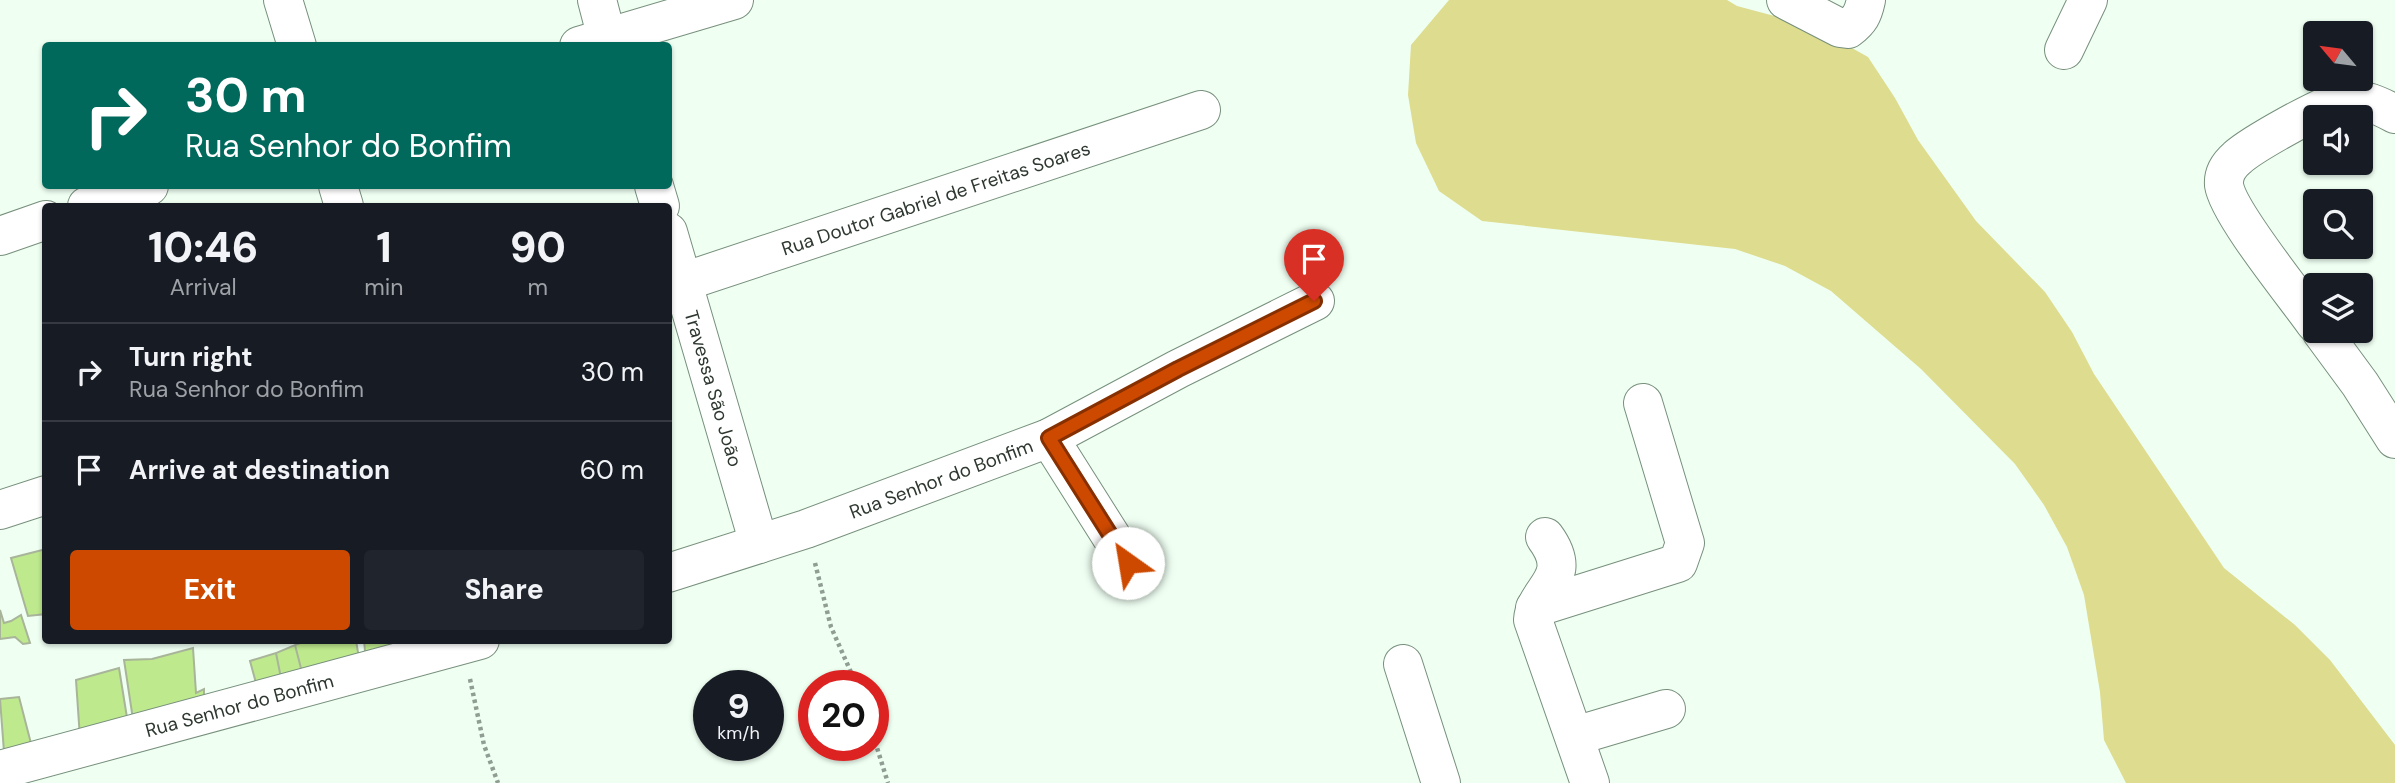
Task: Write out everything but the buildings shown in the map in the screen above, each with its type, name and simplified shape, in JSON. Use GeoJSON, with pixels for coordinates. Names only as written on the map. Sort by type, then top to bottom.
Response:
{"type":"FeatureCollection","features":[{"type":"Feature","properties":{"kind":"street"},"geometry":{"type":"LineString","coordinates":[[283,0],[296,42]]}},
{"type":"Feature","properties":{"kind":"street"},"geometry":{"type":"LineString","coordinates":[[597,0],[598,42]]}},
{"type":"Feature","properties":{"kind":"street"},"geometry":{"type":"LineString","coordinates":[[601,42],[734,0]]}},
{"type":"Feature","properties":{"kind":"street"},"geometry":{"type":"LineString","coordinates":[[1786,0],[1840,28],[1848,29],[1858,21],[1866,0]]}},
{"type":"Feature","properties":{"kind":"street"},"geometry":{"type":"LineString","coordinates":[[2064,50],[2088,0]]}},
{"type":"Feature","properties":{"kind":"street"},"geometry":{"type":"LineString","coordinates":[[2303,306],[2235,210],[2225,188],[2224,180],[2228,168],[2239,156],[2325,105],[2350,99],[2383,107],[2395,114]]}},
{"type":"Feature","properties":{"kind":"street","name":"Rua Doutor Gabriel de Freitas Soares"},"geometry":{"type":"LineString","coordinates":[[676,284],[1201,110]]}},
{"type":"Feature","properties":{"kind":"street"},"geometry":{"type":"LineString","coordinates":[[96,203],[140,189]]}},
{"type":"Feature","properties":{"kind":"street"},"geometry":{"type":"LineString","coordinates":[[0,236],[42,221]]}},
{"type":"Feature","properties":{"kind":"street","name":"Travessa São João"},"geometry":{"type":"LineString","coordinates":[[672,258],[676,284],[759,544]]}},
{"type":"Feature","properties":{"kind":"street","name":"Rua Senhor do Bonfim"},"geometry":{"type":"LineString","coordinates":[[672,572],[806,529],[1049,438],[1314,301]]}},
{"type":"Feature","properties":{"kind":"street"},"geometry":{"type":"LineString","coordinates":[[2330,343],[2395,439]]}},
{"type":"Feature","properties":{"kind":"street"},"geometry":{"type":"LineString","coordinates":[[1535,608],[1678,563],[1685,543],[1643,403]]}},
{"type":"Feature","properties":{"kind":"street"},"geometry":{"type":"LineString","coordinates":[[1049,438],[1128,563]]}},
{"type":"Feature","properties":{"kind":"street"},"geometry":{"type":"LineString","coordinates":[[0,510],[42,496]]}},
{"type":"Feature","properties":{"kind":"street"},"geometry":{"type":"LineString","coordinates":[[1545,537],[1553,548],[1555,574],[1552,584],[1535,608],[1533,620],[1590,783]]}},
{"type":"Feature","properties":{"kind":"street","name":"Rua Senhor do Bonfim"},"geometry":{"type":"LineString","coordinates":[[0,769],[465,644]]}},
{"type":"Feature","properties":{"kind":"street"},"geometry":{"type":"LineString","coordinates":[[1403,664],[1441,783]]}},
{"type":"Feature","properties":{"kind":"street"},"geometry":{"type":"LineString","coordinates":[[1575,736],[1666,709]]}},
{"type":"Feature","properties":{"kind":"path"},"geometry":{"type":"LineString","coordinates":[[806,529],[831,626],[849,670]]}},
{"type":"Feature","properties":{"kind":"path"},"geometry":{"type":"LineString","coordinates":[[469,644],[484,745],[498,783]]}},
{"type":"Feature","properties":{"kind":"path"},"geometry":{"type":"LineString","coordinates":[[881,761],[888,783]]}},
{"type":"Feature","properties":{"kind":"shaded area"},"geometry":{"type":"Polygon","coordinates":[[[1449,0],[1727,0],[1737,6],[1825,33],[1868,57],[1918,140],[1976,221],[2045,292],[2072,332],[2094,374],[2224,568],[2295,625],[2330,660],[2395,745],[2395,783],[2126,783],[2104,740],[2100,692],[2084,595],[2067,547],[2044,505],[2015,464],[1921,369],[1831,291],[1785,266],[1735,249],[1482,221],[1439,191],[1416,143],[1408,95],[1411,45],[1449,0]]]}},
{"type":"Feature","properties":{"kind":"route"},"geometry":{"type":"LineString","coordinates":[[1128,563],[1049,438],[1314,301]]}}]}
